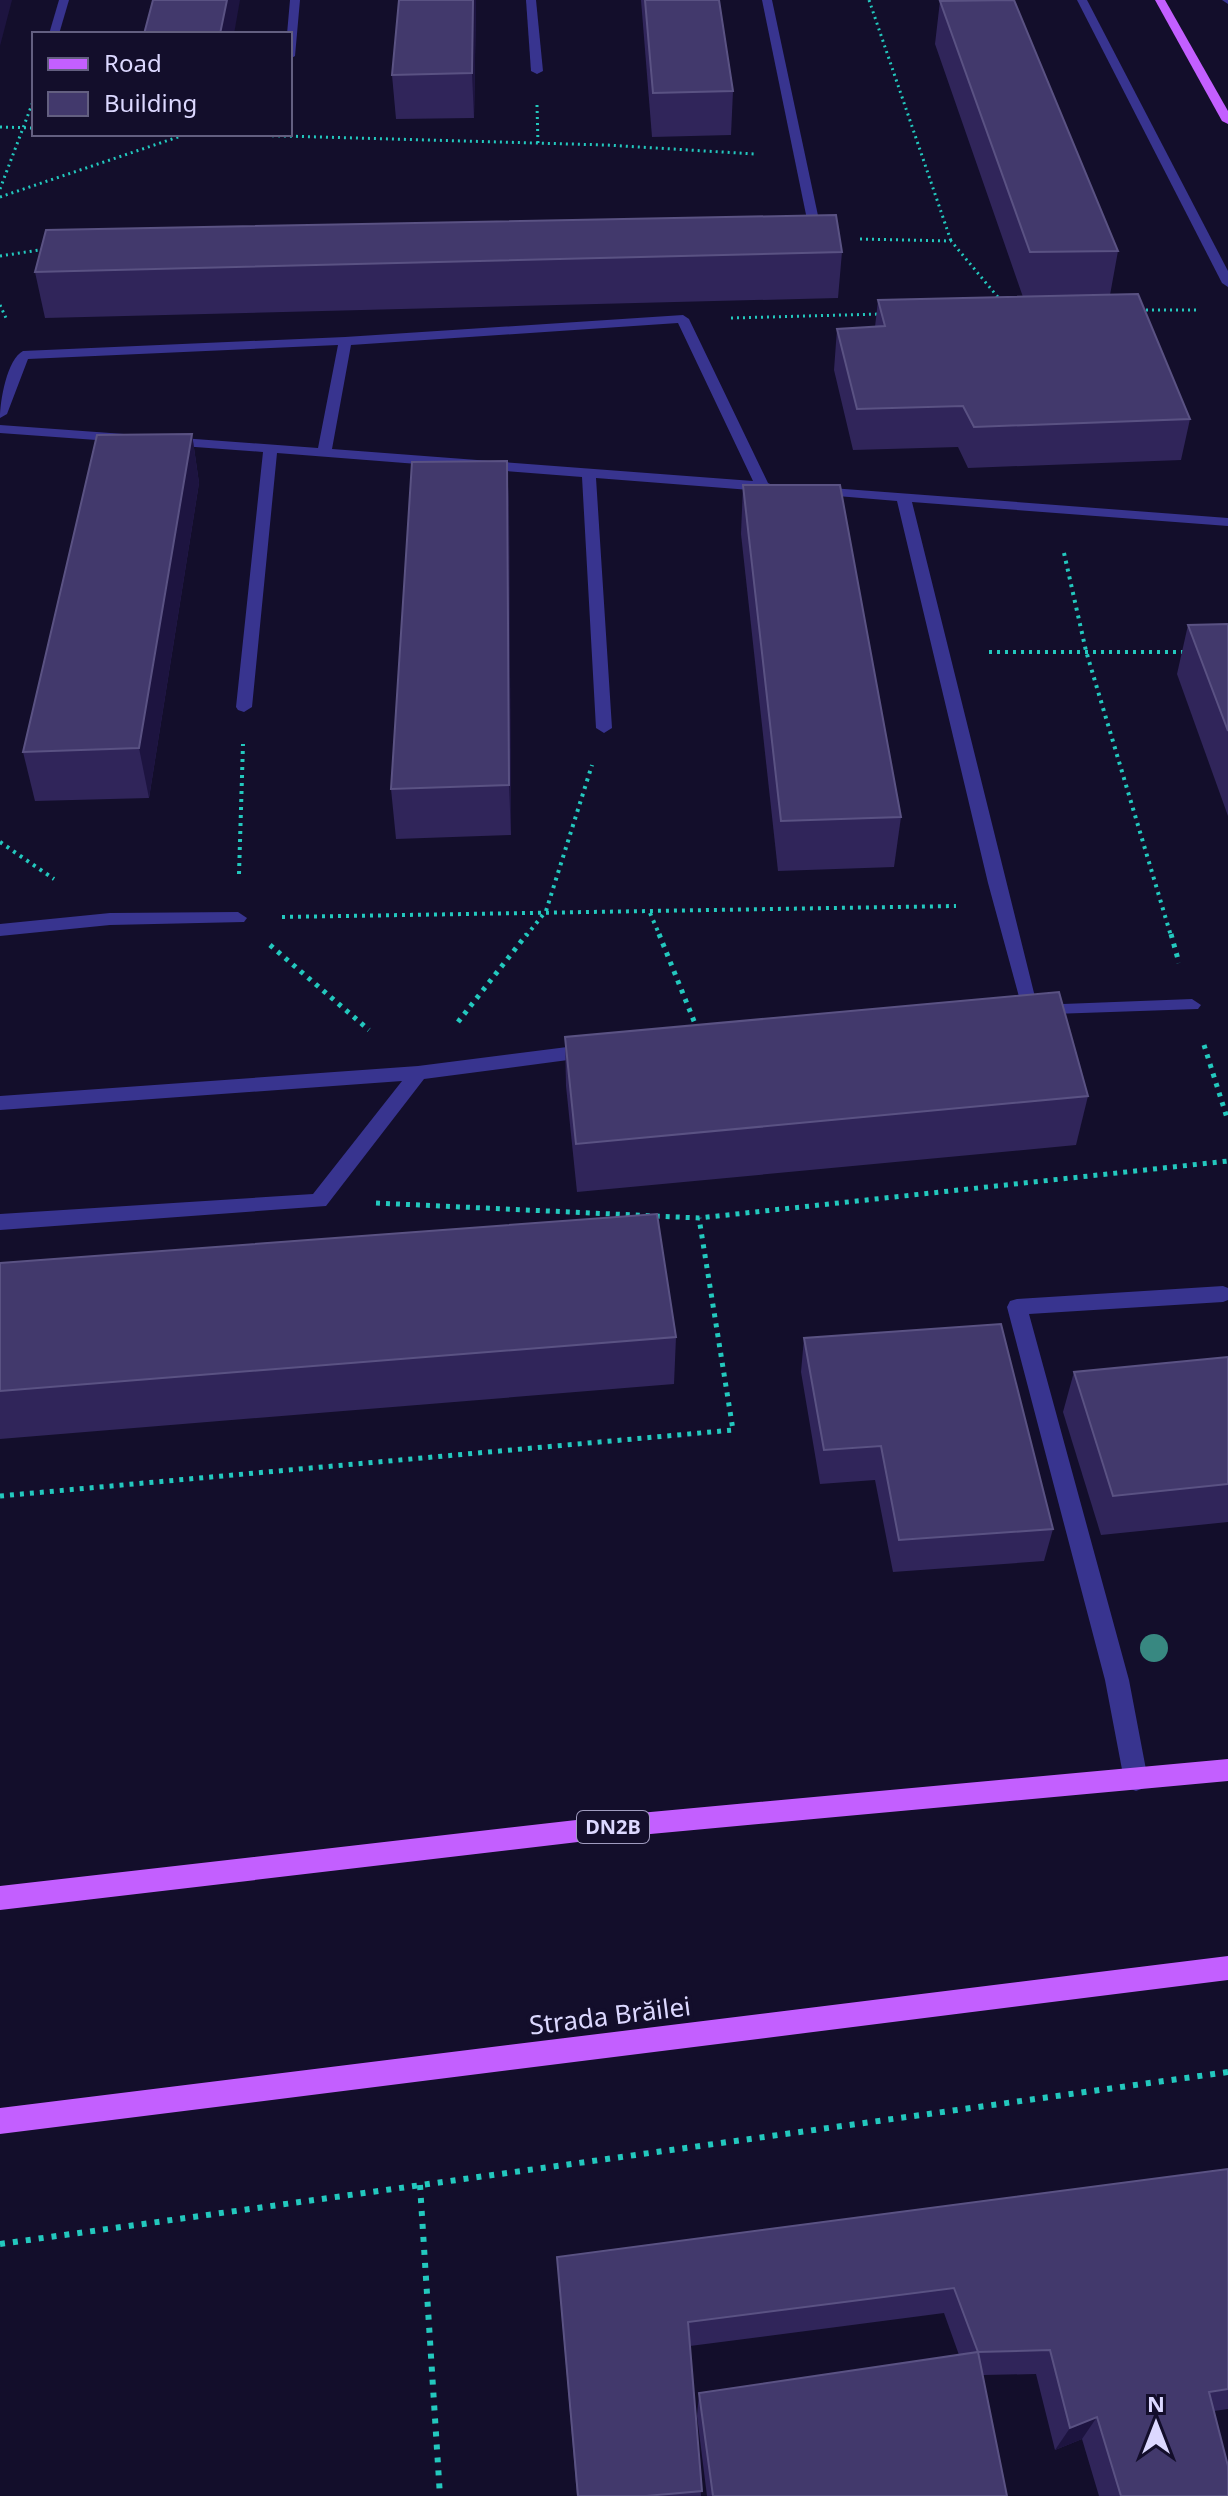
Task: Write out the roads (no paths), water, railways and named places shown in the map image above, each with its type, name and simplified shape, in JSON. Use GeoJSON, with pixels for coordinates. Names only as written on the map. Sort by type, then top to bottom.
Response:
{"type":"FeatureCollection","features":[{"type":"Feature","properties":{"kind":"main road"},"geometry":{"type":"LineString","coordinates":[[1160,0],[1228,121]]}},
{"type":"Feature","properties":{"kind":"main road","name":"DN2B"},"geometry":{"type":"LineString","coordinates":[[0,1898],[629,1825],[1228,1770]]}},
{"type":"Feature","properties":{"kind":"main road","name":"Strada Brăilei"},"geometry":{"type":"LineString","coordinates":[[0,2121],[1228,1968]]}},
{"type":"Feature","properties":{"kind":"lane"},"geometry":{"type":"LineString","coordinates":[[55,32],[64,0]]}},
{"type":"Feature","properties":{"kind":"lane"},"geometry":{"type":"LineString","coordinates":[[292,34],[295,0]]}},
{"type":"Feature","properties":{"kind":"lane"},"geometry":{"type":"LineString","coordinates":[[531,0],[537,71]]}},
{"type":"Feature","properties":{"kind":"lane"},"geometry":{"type":"LineString","coordinates":[[767,0],[817,239]]}},
{"type":"Feature","properties":{"kind":"lane"},"geometry":{"type":"LineString","coordinates":[[1082,0],[1228,283]]}},
{"type":"Feature","properties":{"kind":"lane"},"geometry":{"type":"LineString","coordinates":[[0,414],[23,355],[345,341],[683,319],[771,487],[159,440]]}},
{"type":"Feature","properties":{"kind":"lane"},"geometry":{"type":"LineString","coordinates":[[324,453],[345,341]]}},
{"type":"Feature","properties":{"kind":"lane"},"geometry":{"type":"LineString","coordinates":[[0,429],[143,439]]}},
{"type":"Feature","properties":{"kind":"lane"},"geometry":{"type":"LineString","coordinates":[[244,707],[270,449]]}},
{"type":"Feature","properties":{"kind":"lane"},"geometry":{"type":"LineString","coordinates":[[589,474],[604,728]]}},
{"type":"Feature","properties":{"kind":"lane"},"geometry":{"type":"LineString","coordinates":[[810,490],[1228,522]]}},
{"type":"Feature","properties":{"kind":"lane"},"geometry":{"type":"LineString","coordinates":[[903,497],[943,653],[1001,905],[1022,1012],[1192,1005]]}},
{"type":"Feature","properties":{"kind":"lane"},"geometry":{"type":"LineString","coordinates":[[0,930],[110,919],[238,918]]}},
{"type":"Feature","properties":{"kind":"lane"},"geometry":{"type":"LineString","coordinates":[[0,1103],[418,1073],[606,1049]]}},
{"type":"Feature","properties":{"kind":"lane"},"geometry":{"type":"LineString","coordinates":[[0,1222],[319,1201],[418,1073]]}},
{"type":"Feature","properties":{"kind":"lane"},"geometry":{"type":"LineString","coordinates":[[1136,1780],[1117,1680],[1017,1307],[1223,1294]]}}]}
